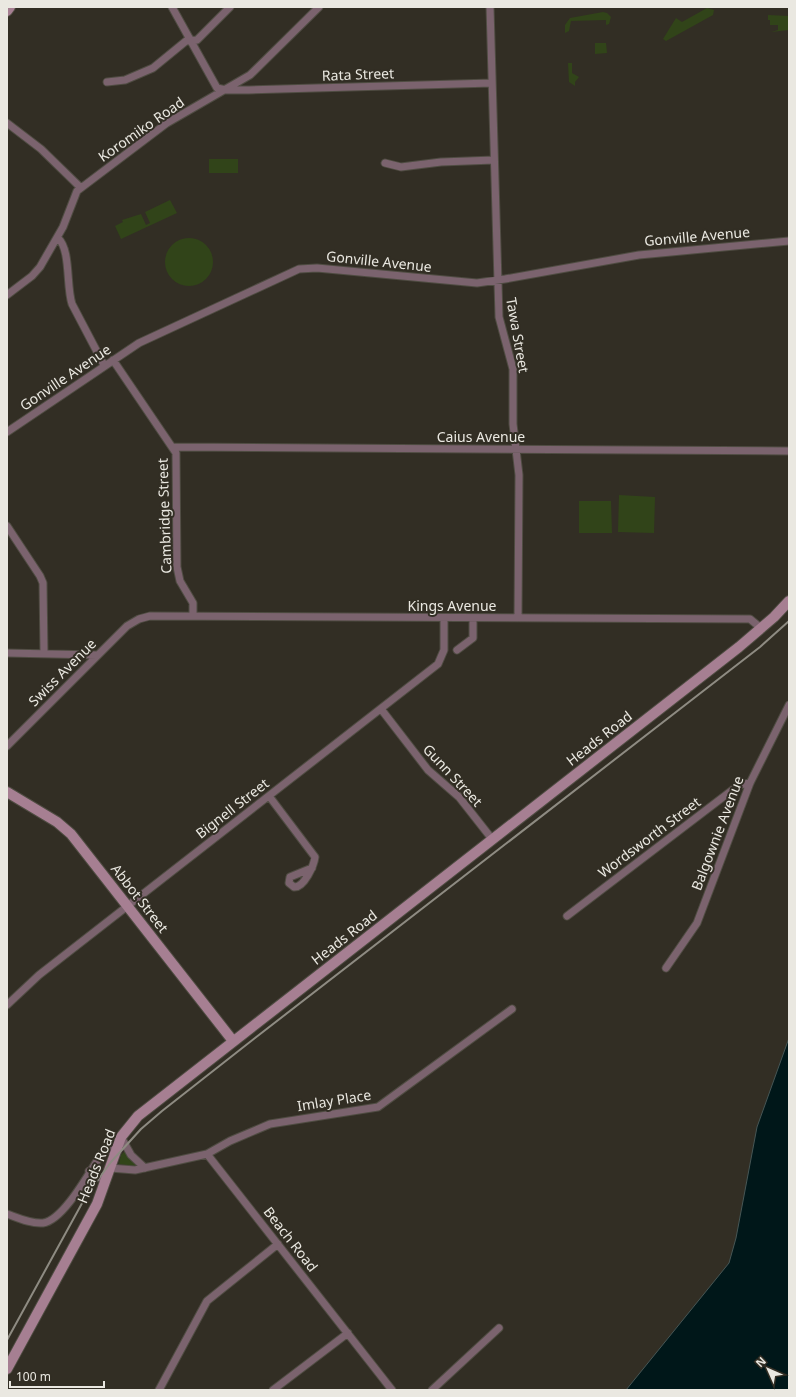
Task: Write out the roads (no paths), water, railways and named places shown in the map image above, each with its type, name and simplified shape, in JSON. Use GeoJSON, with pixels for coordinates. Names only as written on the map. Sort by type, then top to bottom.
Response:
{"type":"FeatureCollection","features":[{"type":"Feature","properties":{"kind":"main road"},"geometry":{"type":"LineString","coordinates":[[7,11],[10,7]]}},
{"type":"Feature","properties":{"kind":"main road","name":"Heads Road"},"geometry":{"type":"LineString","coordinates":[[7,1369],[97,1204],[106,1181],[115,1150],[121,1137],[131,1124],[150,1106],[762,629],[787,607]]}},
{"type":"Feature","properties":{"kind":"main road","name":"Abbot Street"},"geometry":{"type":"LineString","coordinates":[[7,792],[53,819],[68,830],[233,1041]]}},
{"type":"Feature","properties":{"kind":"street"},"geometry":{"type":"LineString","coordinates":[[172,7],[217,88],[226,90]]}},
{"type":"Feature","properties":{"kind":"street"},"geometry":{"type":"LineString","coordinates":[[107,82],[125,80],[146,72],[186,41],[197,40],[230,7]]}},
{"type":"Feature","properties":{"kind":"street","name":"Koromiko Road"},"geometry":{"type":"LineString","coordinates":[[7,295],[32,276],[58,238],[74,195],[80,187],[167,123],[250,75],[319,7]]}},
{"type":"Feature","properties":{"kind":"street","name":"Tawa Street"},"geometry":{"type":"LineString","coordinates":[[490,7],[499,317],[513,369],[513,424],[518,449],[518,618]]}},
{"type":"Feature","properties":{"kind":"street","name":"Rata Street"},"geometry":{"type":"LineString","coordinates":[[226,90],[492,83]]}},
{"type":"Feature","properties":{"kind":"street"},"geometry":{"type":"LineString","coordinates":[[7,123],[41,149],[80,187]]}},
{"type":"Feature","properties":{"kind":"street"},"geometry":{"type":"LineString","coordinates":[[385,163],[401,167],[441,162],[494,160]]}},
{"type":"Feature","properties":{"kind":"street"},"geometry":{"type":"LineString","coordinates":[[58,238],[63,243],[65,250],[68,294],[104,365]]}},
{"type":"Feature","properties":{"kind":"street","name":"Gonville Avenue"},"geometry":{"type":"LineString","coordinates":[[7,432],[104,365],[145,340],[299,269],[317,268],[464,282],[497,280],[638,255],[789,241]]}},
{"type":"Feature","properties":{"kind":"street","name":"Cambridge Street"},"geometry":{"type":"LineString","coordinates":[[113,360],[176,453],[177,567],[180,581],[193,603],[193,616]]}},
{"type":"Feature","properties":{"kind":"street","name":"Caius Avenue"},"geometry":{"type":"LineString","coordinates":[[173,447],[789,451]]}},
{"type":"Feature","properties":{"kind":"street"},"geometry":{"type":"LineString","coordinates":[[7,526],[33,564],[43,583],[44,654]]}},
{"type":"Feature","properties":{"kind":"street","name":"Kings Avenue"},"geometry":{"type":"LineString","coordinates":[[139,619],[150,616],[750,619],[762,629]]}},
{"type":"Feature","properties":{"kind":"street","name":"Bignell Street"},"geometry":{"type":"LineString","coordinates":[[7,1005],[39,974],[438,664],[444,650],[444,618]]}},
{"type":"Feature","properties":{"kind":"street"},"geometry":{"type":"LineString","coordinates":[[457,650],[473,638],[473,618]]}},
{"type":"Feature","properties":{"kind":"street","name":"Swiss Avenue"},"geometry":{"type":"LineString","coordinates":[[7,746],[127,626],[139,619]]}},
{"type":"Feature","properties":{"kind":"street"},"geometry":{"type":"LineString","coordinates":[[7,653],[97,655]]}},
{"type":"Feature","properties":{"kind":"street","name":"Balgownie Avenue"},"geometry":{"type":"LineString","coordinates":[[666,968],[697,923],[750,783],[789,705]]}},
{"type":"Feature","properties":{"kind":"street","name":"Gunn Street"},"geometry":{"type":"LineString","coordinates":[[381,709],[428,770],[459,797],[492,839]]}},
{"type":"Feature","properties":{"kind":"street","name":"Wordsworth Street"},"geometry":{"type":"LineString","coordinates":[[567,916],[739,785],[750,783]]}},
{"type":"Feature","properties":{"kind":"street"},"geometry":{"type":"LineString","coordinates":[[269,796],[313,852],[315,857],[312,868]]}},
{"type":"Feature","properties":{"kind":"street","name":"Imlay Place"},"geometry":{"type":"LineString","coordinates":[[207,1154],[230,1141],[270,1124],[378,1107],[512,1009]]}},
{"type":"Feature","properties":{"kind":"street"},"geometry":{"type":"LineString","coordinates":[[121,1137],[131,1155],[145,1168]]}},
{"type":"Feature","properties":{"kind":"street"},"geometry":{"type":"LineString","coordinates":[[7,1214],[31,1222],[41,1223],[50,1221],[67,1204],[105,1150],[115,1150]]}},
{"type":"Feature","properties":{"kind":"street"},"geometry":{"type":"LineString","coordinates":[[110,1168],[135,1170],[207,1154]]}},
{"type":"Feature","properties":{"kind":"street","name":"Beach Road"},"geometry":{"type":"LineString","coordinates":[[207,1154],[392,1390]]}},
{"type":"Feature","properties":{"kind":"street"},"geometry":{"type":"LineString","coordinates":[[89,1171],[106,1181]]}},
{"type":"Feature","properties":{"kind":"street"},"geometry":{"type":"LineString","coordinates":[[158,1390],[207,1301],[278,1244]]}},
{"type":"Feature","properties":{"kind":"street"},"geometry":{"type":"LineString","coordinates":[[432,1390],[499,1328]]}},
{"type":"Feature","properties":{"kind":"street"},"geometry":{"type":"LineString","coordinates":[[274,1390],[348,1333]]}},
{"type":"Feature","properties":{"kind":"railway"},"geometry":{"type":"LineString","coordinates":[[7,1340],[86,1196],[111,1162],[141,1129],[255,1038],[760,647],[789,621]]}}]}
